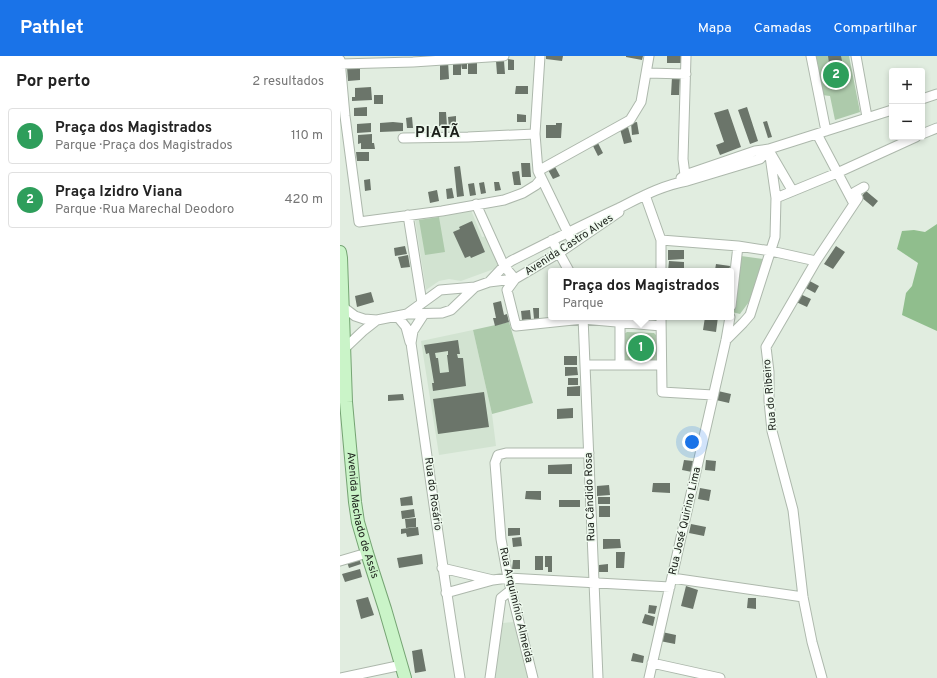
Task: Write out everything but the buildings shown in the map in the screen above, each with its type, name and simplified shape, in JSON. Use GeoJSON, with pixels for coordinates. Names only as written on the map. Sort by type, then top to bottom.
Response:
{"type":"FeatureCollection","features":[{"type":"Feature","properties":{"kind":"main road","name":"Avenida Machado de Assis"},"geometry":{"type":"LineString","coordinates":[[340,256],[347,314],[344,333],[346,402],[358,522],[405,678]]}},
{"type":"Feature","properties":{"kind":"street"},"geometry":{"type":"LineString","coordinates":[[340,64],[413,59],[504,56]]}},
{"type":"Feature","properties":{"kind":"street"},"geometry":{"type":"LineString","coordinates":[[540,56],[535,134],[539,175],[574,243]]}},
{"type":"Feature","properties":{"kind":"street"},"geometry":{"type":"LineString","coordinates":[[340,60],[345,116],[359,222],[478,208],[523,193],[536,185],[539,175],[630,120],[641,102],[649,56]]}},
{"type":"Feature","properties":{"kind":"street"},"geometry":{"type":"LineString","coordinates":[[686,56],[683,159],[686,178]]}},
{"type":"Feature","properties":{"kind":"street"},"geometry":{"type":"LineString","coordinates":[[811,56],[822,133],[837,173],[854,204]]}},
{"type":"Feature","properties":{"kind":"street"},"geometry":{"type":"LineString","coordinates":[[856,56],[867,117]]}},
{"type":"Feature","properties":{"kind":"street"},"geometry":{"type":"LineString","coordinates":[[647,73],[686,74]]}},
{"type":"Feature","properties":{"kind":"street"},"geometry":{"type":"LineString","coordinates":[[925,98],[937,94]]}},
{"type":"Feature","properties":{"kind":"street","name":"Avenida Castro Alves"},"geometry":{"type":"LineString","coordinates":[[489,282],[504,266],[552,240],[645,195],[755,151],[768,150],[889,111]]}},
{"type":"Feature","properties":{"kind":"street"},"geometry":{"type":"LineString","coordinates":[[925,133],[937,128]]}},
{"type":"Feature","properties":{"kind":"street"},"geometry":{"type":"LineString","coordinates":[[403,138],[535,134]]}},
{"type":"Feature","properties":{"kind":"street"},"geometry":{"type":"LineString","coordinates":[[776,198],[792,190],[837,173],[909,140]]}},
{"type":"Feature","properties":{"kind":"street"},"geometry":{"type":"LineString","coordinates":[[768,150],[792,190]]}},
{"type":"Feature","properties":{"kind":"street"},"geometry":{"type":"LineString","coordinates":[[726,340],[750,314],[775,237],[776,198],[768,150]]}},
{"type":"Feature","properties":{"kind":"street","name":"Rua do Ribeiro"},"geometry":{"type":"LineString","coordinates":[[822,678],[812,642],[803,597],[793,510],[772,431],[769,401],[769,372],[766,347],[816,260],[858,198],[855,192],[864,187]]}},
{"type":"Feature","properties":{"kind":"street"},"geometry":{"type":"LineString","coordinates":[[645,195],[661,240],[661,268]]}},
{"type":"Feature","properties":{"kind":"street","name":"Avenida Castro Alves"},"geometry":{"type":"LineString","coordinates":[[407,314],[440,290],[475,287],[489,282],[515,279],[574,243],[645,195]]}},
{"type":"Feature","properties":{"kind":"street"},"geometry":{"type":"LineString","coordinates":[[478,208],[504,266],[515,279],[507,290]]}},
{"type":"Feature","properties":{"kind":"street"},"geometry":{"type":"LineString","coordinates":[[408,216],[424,301],[428,313]]}},
{"type":"Feature","properties":{"kind":"street"},"geometry":{"type":"LineString","coordinates":[[552,240],[568,268]]}},
{"type":"Feature","properties":{"kind":"street"},"geometry":{"type":"LineString","coordinates":[[661,240],[738,246],[816,260]]}},
{"type":"Feature","properties":{"kind":"street"},"geometry":{"type":"LineString","coordinates":[[734,280],[738,246]]}},
{"type":"Feature","properties":{"kind":"street"},"geometry":{"type":"LineString","coordinates":[[489,282],[507,290]]}},
{"type":"Feature","properties":{"kind":"street","name":"Avenida Castro Alves"},"geometry":{"type":"LineString","coordinates":[[377,320],[407,314],[442,313],[451,310],[459,304],[475,287]]}},
{"type":"Feature","properties":{"kind":"street"},"geometry":{"type":"LineString","coordinates":[[454,288],[460,294],[459,304]]}},
{"type":"Feature","properties":{"kind":"street"},"geometry":{"type":"LineString","coordinates":[[507,290],[516,326],[566,320]]}},
{"type":"Feature","properties":{"kind":"street","name":"Rua do Rosário"},"geometry":{"type":"LineString","coordinates":[[428,313],[413,331],[411,343],[433,492],[442,568],[460,678]]}},
{"type":"Feature","properties":{"kind":"street"},"geometry":{"type":"LineString","coordinates":[[347,314],[364,319],[377,320]]}},
{"type":"Feature","properties":{"kind":"street"},"geometry":{"type":"LineString","coordinates":[[397,316],[406,327],[411,343]]}},
{"type":"Feature","properties":{"kind":"street"},"geometry":{"type":"LineString","coordinates":[[344,349],[377,320]]}},
{"type":"Feature","properties":{"kind":"street","name":"Rua Cândido Rosa"},"geometry":{"type":"LineString","coordinates":[[583,320],[598,678]]}},
{"type":"Feature","properties":{"kind":"street"},"geometry":{"type":"LineString","coordinates":[[598,320],[620,323],[661,321],[662,392],[713,395]]}},
{"type":"Feature","properties":{"kind":"street","name":"Rua José Quirino Lima"},"geometry":{"type":"LineString","coordinates":[[649,678],[730,320]]}},
{"type":"Feature","properties":{"kind":"street"},"geometry":{"type":"LineString","coordinates":[[732,320],[735,323],[743,323]]}},
{"type":"Feature","properties":{"kind":"street"},"geometry":{"type":"LineString","coordinates":[[620,323],[620,364]]}},
{"type":"Feature","properties":{"kind":"street"},"geometry":{"type":"LineString","coordinates":[[344,333],[352,335],[363,331]]}},
{"type":"Feature","properties":{"kind":"street"},"geometry":{"type":"LineString","coordinates":[[586,365],[661,365]]}},
{"type":"Feature","properties":{"kind":"street","name":"Rua Arquimínio Almeida"},"geometry":{"type":"LineString","coordinates":[[533,678],[508,578],[501,539],[495,463],[498,455],[506,454],[589,453]]}},
{"type":"Feature","properties":{"kind":"street"},"geometry":{"type":"LineString","coordinates":[[340,561],[367,553]]}},
{"type":"Feature","properties":{"kind":"street"},"geometry":{"type":"LineString","coordinates":[[442,568],[493,580]]}},
{"type":"Feature","properties":{"kind":"street"},"geometry":{"type":"LineString","coordinates":[[446,593],[493,580],[508,578],[594,583],[671,582],[803,597]]}},
{"type":"Feature","properties":{"kind":"street"},"geometry":{"type":"LineString","coordinates":[[490,678],[501,598],[511,590]]}},
{"type":"Feature","properties":{"kind":"street"},"geometry":{"type":"LineString","coordinates":[[652,663],[708,677],[720,678]]}},
{"type":"Feature","properties":{"kind":"street"},"geometry":{"type":"LineString","coordinates":[[341,678],[402,665]]}},
{"type":"Feature","properties":{"kind":"shaded area"},"geometry":{"type":"Polygon","coordinates":[[[471,210],[482,237],[488,236],[500,264],[494,269],[461,281],[449,279],[439,281],[426,290],[415,219],[471,210]]]}},
{"type":"Feature","properties":{"kind":"shaded area"},"geometry":{"type":"Polygon","coordinates":[[[473,330],[492,414],[496,446],[439,455],[421,341],[473,330]]]}},
{"type":"Feature","properties":{"kind":"shaded area"},"geometry":{"type":"Polygon","coordinates":[[[514,622],[528,678],[495,678],[503,623],[514,622]]]}},
{"type":"Feature","properties":{"kind":"green space"},"geometry":{"type":"Polygon","coordinates":[[[816,56],[849,56],[860,112],[835,120],[830,96],[822,95],[816,56]]]}},
{"type":"Feature","properties":{"kind":"green space"},"geometry":{"type":"Polygon","coordinates":[[[439,217],[445,252],[425,255],[419,220],[439,217]]]}},
{"type":"Feature","properties":{"kind":"green space"},"geometry":{"type":"Polygon","coordinates":[[[937,224],[937,331],[902,315],[906,293],[912,286],[918,263],[897,249],[902,231],[914,230],[925,232],[937,224]]]}},
{"type":"Feature","properties":{"kind":"green space"},"geometry":{"type":"Polygon","coordinates":[[[741,256],[763,259],[751,299],[740,314],[734,312],[734,300],[741,256]]]}},
{"type":"Feature","properties":{"kind":"green space"},"geometry":{"type":"Polygon","coordinates":[[[509,322],[533,403],[492,414],[473,330],[509,322]]]}},
{"type":"Feature","properties":{"kind":"green space"},"geometry":{"type":"Polygon","coordinates":[[[627,332],[654,333],[657,336],[659,358],[653,362],[624,361],[624,334],[627,332]]]}},
{"type":"Feature","properties":{"kind":"place","name":"Praça Izidro Viana"},"geometry":{"type":"Point","coordinates":[836,75]}},
{"type":"Feature","properties":{"kind":"place","name":"Praça dos Magistrados"},"geometry":{"type":"Point","coordinates":[641,348]}},
{"type":"Feature","properties":{"kind":"district","name":"PIATÃ"},"geometry":{"type":"Point","coordinates":[438,133]}}]}
